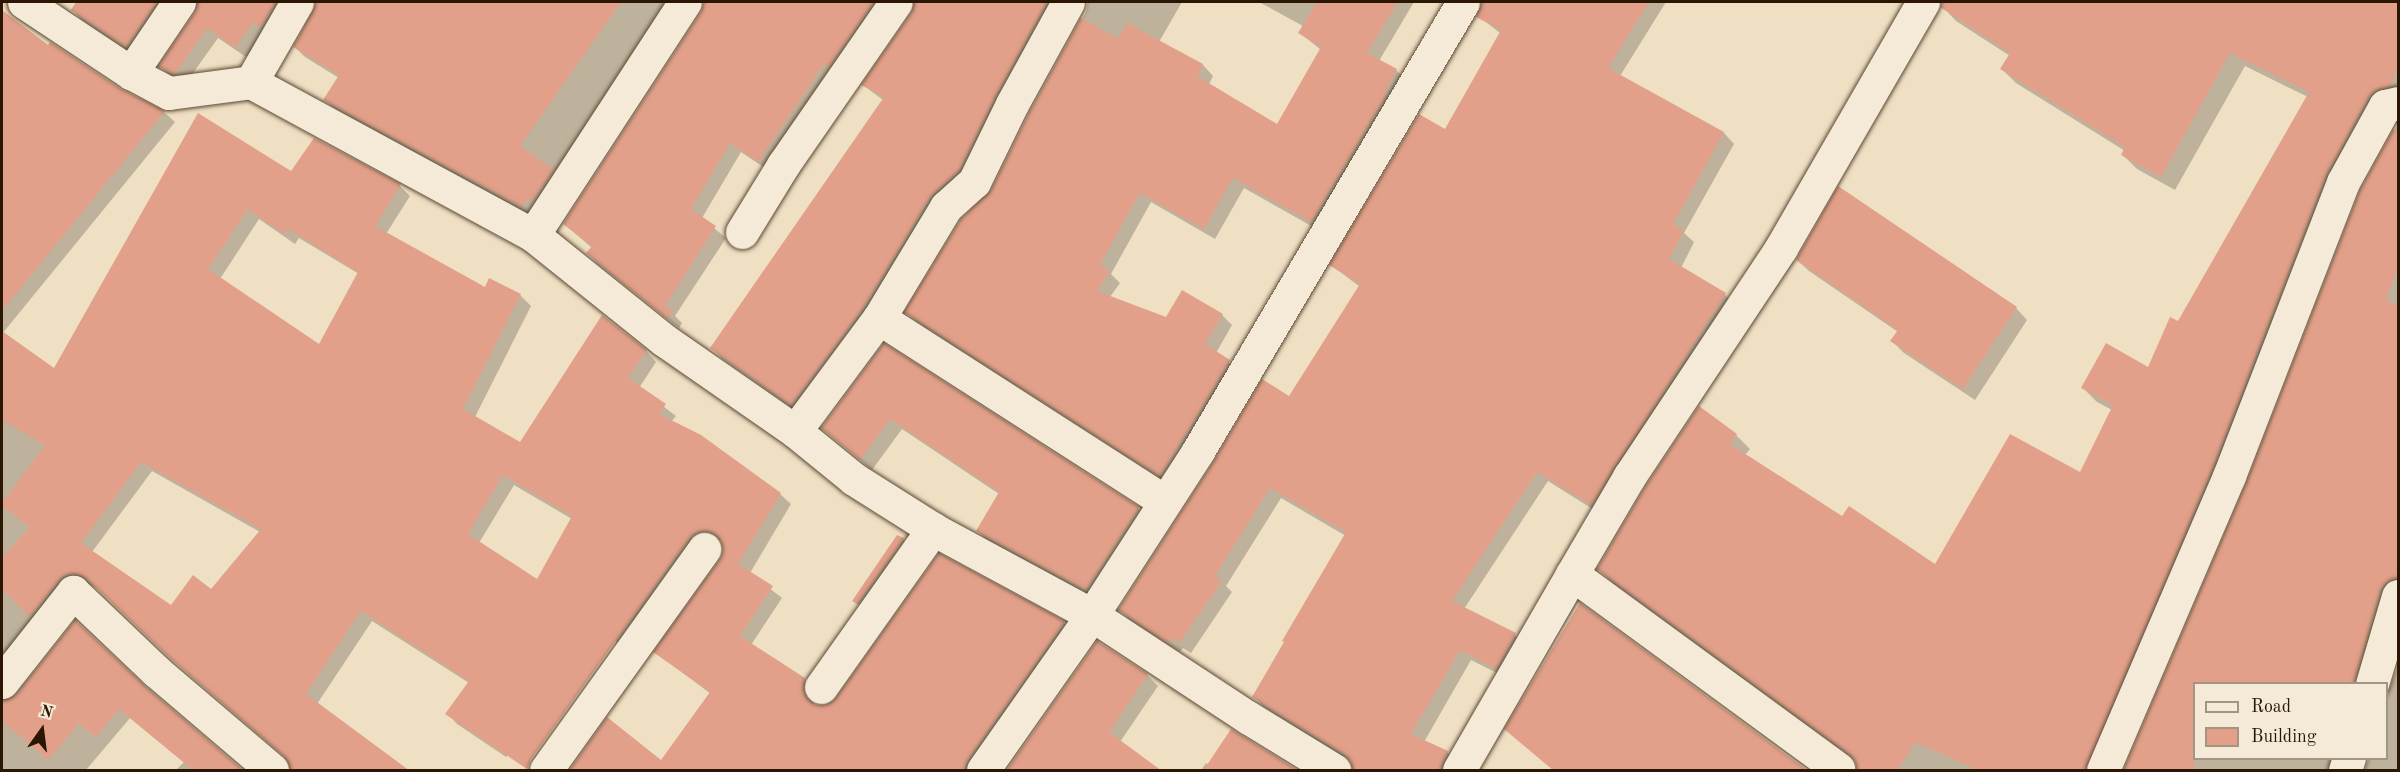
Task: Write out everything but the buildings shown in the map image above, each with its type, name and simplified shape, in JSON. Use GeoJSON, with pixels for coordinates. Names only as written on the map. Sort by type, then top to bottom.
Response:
{"type":"FeatureCollection","features":[{"type":"Feature","properties":{"kind":"street"},"geometry":{"type":"LineString","coordinates":[[24,2],[131,74],[169,93],[251,82],[533,236],[664,340],[795,431],[854,479],[933,529],[1092,615],[1334,771]]}},
{"type":"Feature","properties":{"kind":"street"},"geometry":{"type":"LineString","coordinates":[[131,74],[179,2]]}},
{"type":"Feature","properties":{"kind":"street"},"geometry":{"type":"LineString","coordinates":[[251,82],[297,2]]}},
{"type":"Feature","properties":{"kind":"street"},"geometry":{"type":"LineString","coordinates":[[533,236],[685,2]]}},
{"type":"Feature","properties":{"kind":"street"},"geometry":{"type":"LineString","coordinates":[[742,232],[783,165],[896,2]]}},
{"type":"Feature","properties":{"kind":"street"},"geometry":{"type":"LineString","coordinates":[[795,431],[879,318],[946,207],[975,182],[1012,104],[1068,2]]}},
{"type":"Feature","properties":{"kind":"street"},"geometry":{"type":"LineString","coordinates":[[983,771],[1092,615],[1198,451],[1463,2]]}},
{"type":"Feature","properties":{"kind":"street"},"geometry":{"type":"LineString","coordinates":[[1459,771],[1629,477],[1781,248],[1923,2]]}},
{"type":"Feature","properties":{"kind":"street"},"geometry":{"type":"LineString","coordinates":[[2103,771],[2229,476],[2343,182],[2385,106],[2398,104]]}},
{"type":"Feature","properties":{"kind":"street"},"geometry":{"type":"LineString","coordinates":[[879,318],[1164,501]]}},
{"type":"Feature","properties":{"kind":"street"},"geometry":{"type":"LineString","coordinates":[[821,687],[933,529]]}},
{"type":"Feature","properties":{"kind":"street"},"geometry":{"type":"LineString","coordinates":[[546,771],[704,549]]}},
{"type":"Feature","properties":{"kind":"street"},"geometry":{"type":"LineString","coordinates":[[1572,574],[1838,769]]}},
{"type":"Feature","properties":{"kind":"street"},"geometry":{"type":"LineString","coordinates":[[2,682],[73,592],[157,672],[272,771]]}},
{"type":"Feature","properties":{"kind":"street"},"geometry":{"type":"LineString","coordinates":[[2373,682],[2398,596]]}}]}
